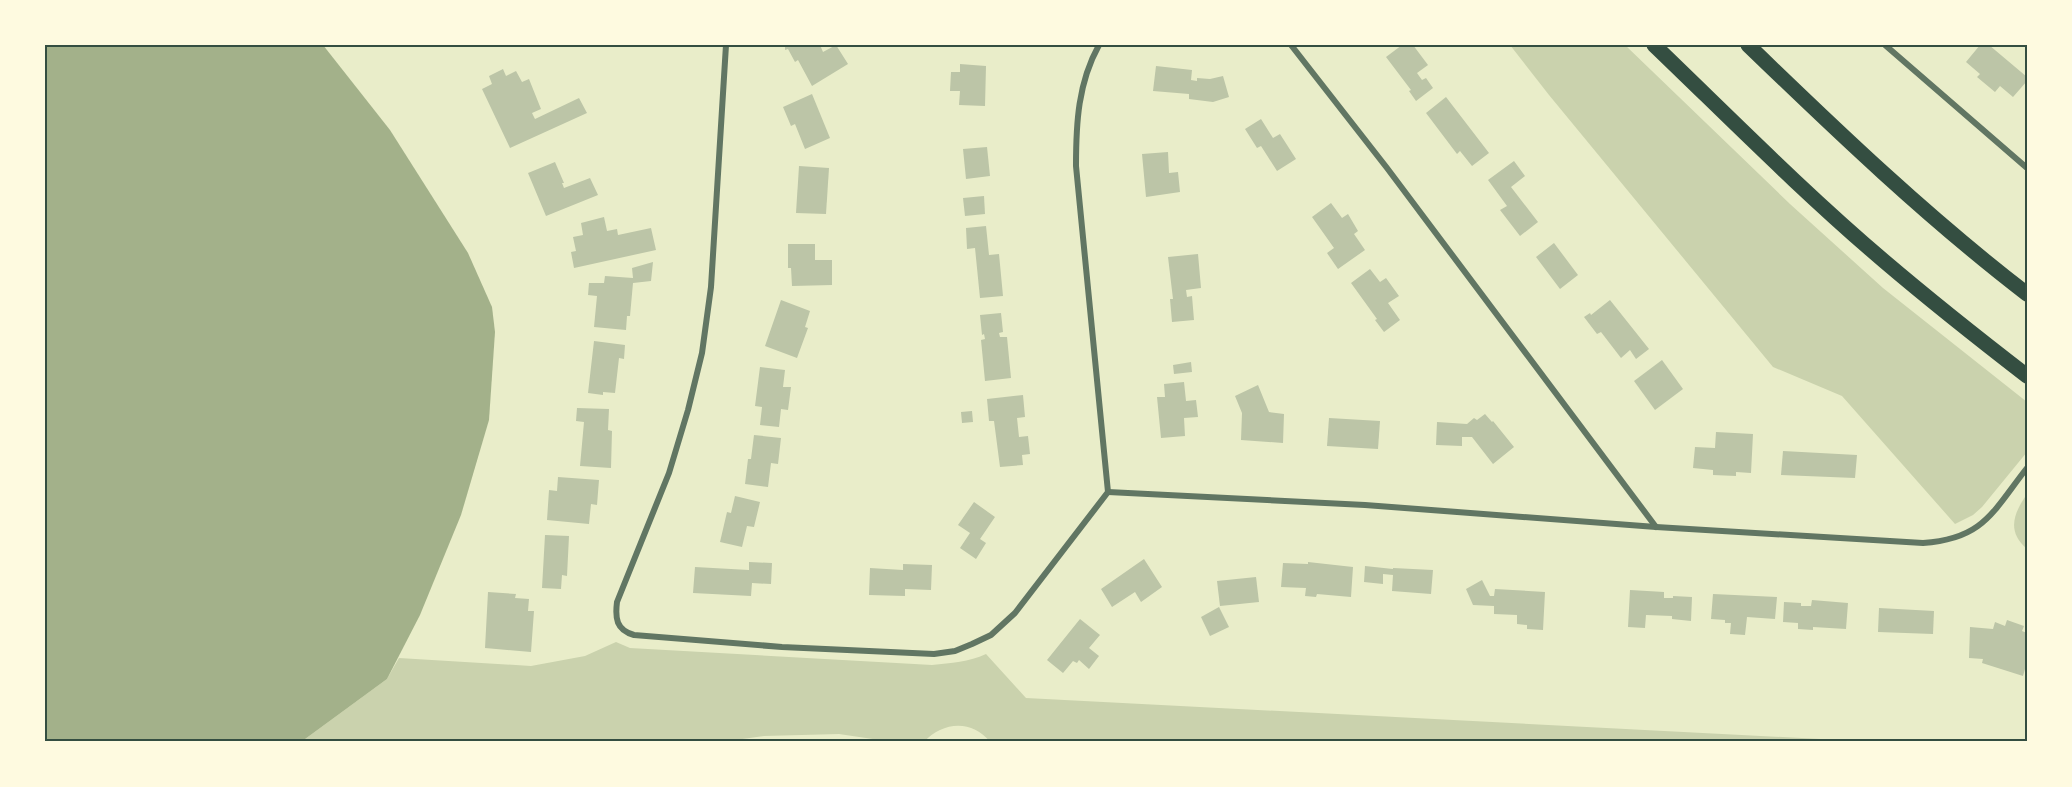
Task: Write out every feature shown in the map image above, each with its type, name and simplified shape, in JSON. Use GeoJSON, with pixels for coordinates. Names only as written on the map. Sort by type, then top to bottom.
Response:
{"type":"FeatureCollection","features":[{"type":"Feature","properties":{"kind":"highway"},"geometry":{"type":"LineString","coordinates":[[1654,45],[1801,186],[1883,260],[1968,331],[2027,376]]}},
{"type":"Feature","properties":{"kind":"highway"},"geometry":{"type":"LineString","coordinates":[[1748,45],[1858,151],[2027,294]]}},
{"type":"Feature","properties":{"kind":"street"},"geometry":{"type":"LineString","coordinates":[[726,45],[711,287],[702,353],[669,473],[617,602],[618,625],[622,630],[634,635],[782,647],[934,654],[955,651],[991,635],[1015,613],[1108,492],[1076,166],[1076,131],[1080,94],[1090,62],[1099,45]]}},
{"type":"Feature","properties":{"kind":"street"},"geometry":{"type":"LineString","coordinates":[[1291,45],[1394,177],[1656,527]]}},
{"type":"Feature","properties":{"kind":"street"},"geometry":{"type":"LineString","coordinates":[[1885,45],[2027,168]]}},
{"type":"Feature","properties":{"kind":"street"},"geometry":{"type":"LineString","coordinates":[[1108,492],[1365,506],[1923,543],[1941,542],[1972,531],[1984,523],[2027,468]]}},
{"type":"Feature","properties":{"kind":"shaded area"},"geometry":{"type":"Polygon","coordinates":[[[45,45],[323,45],[390,130],[468,253],[492,307],[495,332],[489,420],[461,515],[420,615],[387,679],[301,742],[45,742],[45,45]]]}},
{"type":"Feature","properties":{"kind":"shaded area"},"geometry":{"type":"Polygon","coordinates":[[[1510,45],[1625,45],[1790,204],[1883,288],[2027,402],[2027,452],[1982,507],[1973,515],[1955,524],[1842,396],[1773,367],[1510,45]]]}},
{"type":"Feature","properties":{"kind":"shaded area"},"geometry":{"type":"Polygon","coordinates":[[[2027,494],[2027,549],[2016,535],[2014,522],[2027,494]]]}},
{"type":"Feature","properties":{"kind":"shaded area"},"geometry":{"type":"Polygon","coordinates":[[[616,642],[630,648],[932,665],[953,663],[986,654],[1026,698],[1878,742],[1515,742],[1507,739],[1496,742],[990,742],[975,729],[957,726],[939,730],[924,742],[893,742],[839,734],[764,736],[721,742],[301,742],[387,679],[399,658],[531,666],[585,656],[616,642]]]}},
{"type":"Feature","properties":{"kind":"building"},"geometry":{"type":"Polygon","coordinates":[[[785,45],[820,45],[823,52],[836,45],[848,64],[812,86],[798,60],[795,62],[788,49],[785,50],[785,45]]]}},
{"type":"Feature","properties":{"kind":"building"},"geometry":{"type":"Polygon","coordinates":[[[1402,45],[1413,45],[1428,65],[1417,73],[1422,80],[1426,78],[1433,88],[1416,101],[1409,91],[1411,90],[1386,57],[1402,45]]]}},
{"type":"Feature","properties":{"kind":"building"},"geometry":{"type":"Polygon","coordinates":[[[1980,45],[1989,45],[2027,77],[2027,81],[2013,97],[2000,86],[1995,92],[1977,77],[1980,74],[1966,62],[1980,45]]]}},
{"type":"Feature","properties":{"kind":"building"},"geometry":{"type":"Polygon","coordinates":[[[960,64],[986,66],[985,106],[959,105],[960,91],[950,91],[951,72],[960,72],[960,64]]]}},
{"type":"Feature","properties":{"kind":"building"},"geometry":{"type":"Polygon","coordinates":[[[1156,66],[1192,70],[1191,80],[1197,81],[1197,78],[1210,79],[1223,76],[1229,97],[1213,102],[1189,99],[1189,94],[1153,91],[1156,66]]]}},
{"type":"Feature","properties":{"kind":"building"},"geometry":{"type":"Polygon","coordinates":[[[503,69],[506,76],[516,71],[522,82],[529,79],[541,109],[532,113],[535,119],[579,98],[587,113],[510,148],[482,89],[492,84],[489,76],[503,69]]]}},
{"type":"Feature","properties":{"kind":"building"},"geometry":{"type":"Polygon","coordinates":[[[812,94],[830,138],[805,149],[795,124],[791,126],[783,107],[812,94]]]}},
{"type":"Feature","properties":{"kind":"building"},"geometry":{"type":"Polygon","coordinates":[[[1446,97],[1489,153],[1472,166],[1460,151],[1457,154],[1426,113],[1446,97]]]}},
{"type":"Feature","properties":{"kind":"building"},"geometry":{"type":"Polygon","coordinates":[[[1261,119],[1273,138],[1280,134],[1296,159],[1277,171],[1261,146],[1257,148],[1245,129],[1261,119]]]}},
{"type":"Feature","properties":{"kind":"building"},"geometry":{"type":"Polygon","coordinates":[[[987,147],[990,176],[966,179],[963,149],[987,147]]]}},
{"type":"Feature","properties":{"kind":"building"},"geometry":{"type":"Polygon","coordinates":[[[1168,152],[1169,173],[1178,172],[1180,192],[1146,197],[1142,154],[1168,152]]]}},
{"type":"Feature","properties":{"kind":"building"},"geometry":{"type":"Polygon","coordinates":[[[1514,161],[1525,176],[1511,187],[1538,222],[1520,236],[1500,210],[1507,206],[1488,180],[1514,161]]]}},
{"type":"Feature","properties":{"kind":"building"},"geometry":{"type":"Polygon","coordinates":[[[555,162],[564,188],[590,178],[598,195],[546,216],[528,173],[555,162]]]}},
{"type":"Feature","properties":{"kind":"building"},"geometry":{"type":"Polygon","coordinates":[[[799,166],[829,168],[826,214],[796,213],[799,166]]]}},
{"type":"Feature","properties":{"kind":"building"},"geometry":{"type":"Polygon","coordinates":[[[984,196],[985,214],[965,216],[963,198],[984,196]]]}},
{"type":"Feature","properties":{"kind":"building"},"geometry":{"type":"Polygon","coordinates":[[[1331,203],[1342,218],[1348,214],[1358,231],[1354,234],[1365,250],[1338,269],[1327,253],[1334,248],[1312,217],[1331,203]]]}},
{"type":"Feature","properties":{"kind":"building"},"geometry":{"type":"Polygon","coordinates":[[[604,217],[607,231],[617,229],[618,235],[651,228],[656,250],[574,268],[571,252],[576,251],[573,237],[583,235],[581,223],[604,217]]]}},
{"type":"Feature","properties":{"kind":"building"},"geometry":{"type":"Polygon","coordinates":[[[986,226],[989,255],[999,254],[1003,296],[980,298],[975,248],[967,249],[966,228],[986,226]]]}},
{"type":"Feature","properties":{"kind":"building"},"geometry":{"type":"Polygon","coordinates":[[[1554,243],[1578,275],[1560,289],[1536,257],[1554,243]]]}},
{"type":"Feature","properties":{"kind":"building"},"geometry":{"type":"Polygon","coordinates":[[[788,244],[815,244],[815,260],[832,260],[832,285],[792,286],[791,268],[788,268],[788,244]]]}},
{"type":"Feature","properties":{"kind":"building"},"geometry":{"type":"Polygon","coordinates":[[[1198,254],[1201,288],[1186,290],[1187,297],[1192,296],[1194,320],[1172,322],[1170,299],[1173,299],[1168,257],[1198,254]]]}},
{"type":"Feature","properties":{"kind":"building"},"geometry":{"type":"Polygon","coordinates":[[[653,262],[651,281],[633,283],[630,316],[627,316],[626,330],[594,327],[597,296],[588,295],[589,283],[604,283],[605,276],[633,278],[632,268],[653,262]]]}},
{"type":"Feature","properties":{"kind":"building"},"geometry":{"type":"Polygon","coordinates":[[[1370,269],[1380,282],[1386,278],[1399,296],[1388,303],[1400,320],[1384,332],[1351,283],[1370,269]]]}},
{"type":"Feature","properties":{"kind":"building"},"geometry":{"type":"Polygon","coordinates":[[[781,300],[810,311],[805,327],[808,328],[797,358],[765,346],[781,300]]]}},
{"type":"Feature","properties":{"kind":"building"},"geometry":{"type":"Polygon","coordinates":[[[1610,300],[1649,349],[1636,359],[1630,350],[1621,358],[1601,332],[1597,334],[1584,317],[1590,313],[1591,315],[1610,300]]]}},
{"type":"Feature","properties":{"kind":"building"},"geometry":{"type":"Polygon","coordinates":[[[1001,313],[1003,332],[999,333],[1000,337],[1007,337],[1011,378],[985,381],[981,340],[985,339],[984,334],[982,335],[980,315],[1001,313]]]}},
{"type":"Feature","properties":{"kind":"building"},"geometry":{"type":"Polygon","coordinates":[[[594,341],[625,345],[624,359],[619,358],[615,393],[603,392],[603,395],[588,393],[594,341]]]}},
{"type":"Feature","properties":{"kind":"building"},"geometry":{"type":"Polygon","coordinates":[[[1662,360],[1683,389],[1655,410],[1634,381],[1662,360]]]}},
{"type":"Feature","properties":{"kind":"building"},"geometry":{"type":"Polygon","coordinates":[[[1191,362],[1192,372],[1174,374],[1173,365],[1191,362]]]}},
{"type":"Feature","properties":{"kind":"building"},"geometry":{"type":"Polygon","coordinates":[[[760,367],[785,370],[783,387],[791,387],[788,410],[781,409],[779,427],[760,425],[762,407],[755,406],[760,367]]]}},
{"type":"Feature","properties":{"kind":"building"},"geometry":{"type":"Polygon","coordinates":[[[1184,382],[1186,401],[1196,400],[1198,417],[1184,418],[1185,436],[1161,438],[1157,397],[1165,397],[1164,384],[1184,382]]]}},
{"type":"Feature","properties":{"kind":"building"},"geometry":{"type":"Polygon","coordinates":[[[1258,385],[1269,412],[1284,414],[1283,443],[1241,440],[1242,413],[1235,396],[1258,385]]]}},
{"type":"Feature","properties":{"kind":"building"},"geometry":{"type":"Polygon","coordinates":[[[1023,395],[1025,417],[1017,418],[1019,437],[1028,436],[1030,454],[1022,455],[1023,465],[1000,467],[994,421],[989,421],[987,399],[1023,395]]]}},
{"type":"Feature","properties":{"kind":"building"},"geometry":{"type":"Polygon","coordinates":[[[577,408],[609,409],[608,430],[612,431],[611,468],[580,466],[584,422],[576,421],[577,408]]]}},
{"type":"Feature","properties":{"kind":"building"},"geometry":{"type":"Polygon","coordinates":[[[972,411],[973,422],[962,423],[961,412],[972,411]]]}},
{"type":"Feature","properties":{"kind":"building"},"geometry":{"type":"Polygon","coordinates":[[[1485,414],[1514,447],[1493,464],[1472,437],[1462,437],[1462,446],[1436,445],[1437,422],[1467,424],[1474,418],[1477,420],[1485,414]]]}},
{"type":"Feature","properties":{"kind":"building"},"geometry":{"type":"Polygon","coordinates":[[[1329,418],[1380,421],[1378,449],[1327,446],[1329,418]]]}},
{"type":"Feature","properties":{"kind":"building"},"geometry":{"type":"Polygon","coordinates":[[[1716,432],[1753,434],[1751,473],[1736,472],[1736,476],[1713,475],[1713,470],[1693,468],[1695,447],[1715,448],[1716,432]]]}},
{"type":"Feature","properties":{"kind":"building"},"geometry":{"type":"Polygon","coordinates":[[[754,435],[781,438],[778,464],[771,463],[768,487],[745,484],[754,435]]]}},
{"type":"Feature","properties":{"kind":"building"},"geometry":{"type":"Polygon","coordinates":[[[1783,451],[1857,455],[1855,478],[1781,475],[1783,451]]]}},
{"type":"Feature","properties":{"kind":"building"},"geometry":{"type":"Polygon","coordinates":[[[558,477],[599,480],[597,505],[591,504],[589,524],[547,520],[549,490],[557,491],[558,477]]]}},
{"type":"Feature","properties":{"kind":"building"},"geometry":{"type":"Polygon","coordinates":[[[735,496],[760,502],[754,527],[747,526],[742,547],[720,542],[727,512],[731,513],[735,496]]]}},
{"type":"Feature","properties":{"kind":"building"},"geometry":{"type":"Polygon","coordinates":[[[974,502],[995,517],[980,539],[986,543],[976,559],[960,548],[970,533],[958,525],[974,502]]]}},
{"type":"Feature","properties":{"kind":"building"},"geometry":{"type":"Polygon","coordinates":[[[545,535],[569,536],[567,576],[562,575],[561,589],[542,588],[545,535]]]}},
{"type":"Feature","properties":{"kind":"building"},"geometry":{"type":"Polygon","coordinates":[[[1144,559],[1162,587],[1141,602],[1135,592],[1112,607],[1101,589],[1144,559]]]}},
{"type":"Feature","properties":{"kind":"building"},"geometry":{"type":"Polygon","coordinates":[[[749,562],[772,563],[771,584],[752,583],[751,596],[693,593],[695,567],[749,570],[749,562]]]}},
{"type":"Feature","properties":{"kind":"building"},"geometry":{"type":"Polygon","coordinates":[[[1308,562],[1353,567],[1351,597],[1317,594],[1316,597],[1305,596],[1306,588],[1281,587],[1283,563],[1308,564],[1308,562]]]}},
{"type":"Feature","properties":{"kind":"building"},"geometry":{"type":"Polygon","coordinates":[[[903,564],[932,565],[931,590],[905,589],[905,596],[869,595],[870,568],[903,570],[903,564]]]}},
{"type":"Feature","properties":{"kind":"building"},"geometry":{"type":"Polygon","coordinates":[[[1365,566],[1433,570],[1431,594],[1392,591],[1393,575],[1383,574],[1383,584],[1364,582],[1365,566]]]}},
{"type":"Feature","properties":{"kind":"building"},"geometry":{"type":"Polygon","coordinates":[[[1256,577],[1259,602],[1220,606],[1217,581],[1256,577]]]}},
{"type":"Feature","properties":{"kind":"building"},"geometry":{"type":"Polygon","coordinates":[[[1482,580],[1490,596],[1494,596],[1495,589],[1545,592],[1543,630],[1527,629],[1527,625],[1517,624],[1517,615],[1494,614],[1494,606],[1473,605],[1466,589],[1482,580]]]}},
{"type":"Feature","properties":{"kind":"building"},"geometry":{"type":"Polygon","coordinates":[[[1630,590],[1664,592],[1664,598],[1692,597],[1691,621],[1672,619],[1672,616],[1646,615],[1645,628],[1628,627],[1630,590]]]}},
{"type":"Feature","properties":{"kind":"building"},"geometry":{"type":"Polygon","coordinates":[[[488,592],[516,594],[515,598],[529,599],[528,611],[534,611],[531,652],[485,648],[488,592]]]}},
{"type":"Feature","properties":{"kind":"building"},"geometry":{"type":"Polygon","coordinates":[[[1713,594],[1777,597],[1775,619],[1747,617],[1745,635],[1730,634],[1731,623],[1711,619],[1713,594]]]}},
{"type":"Feature","properties":{"kind":"building"},"geometry":{"type":"Polygon","coordinates":[[[1812,600],[1848,603],[1846,629],[1813,627],[1813,630],[1798,629],[1798,623],[1783,622],[1784,602],[1811,606],[1812,600]]]}},
{"type":"Feature","properties":{"kind":"building"},"geometry":{"type":"Polygon","coordinates":[[[1219,607],[1229,627],[1210,636],[1201,617],[1219,607]]]}},
{"type":"Feature","properties":{"kind":"building"},"geometry":{"type":"Polygon","coordinates":[[[1879,608],[1934,611],[1933,634],[1878,632],[1879,608]]]}},
{"type":"Feature","properties":{"kind":"building"},"geometry":{"type":"Polygon","coordinates":[[[1080,619],[1100,635],[1089,648],[1099,656],[1089,669],[1079,660],[1077,663],[1073,661],[1063,673],[1047,660],[1080,619]]]}},
{"type":"Feature","properties":{"kind":"building"},"geometry":{"type":"Polygon","coordinates":[[[2007,620],[2024,626],[2022,631],[2027,633],[2027,662],[2023,676],[1982,663],[1983,659],[1969,658],[1970,627],[1993,629],[1995,622],[2005,626],[2007,620]]]}}]}
